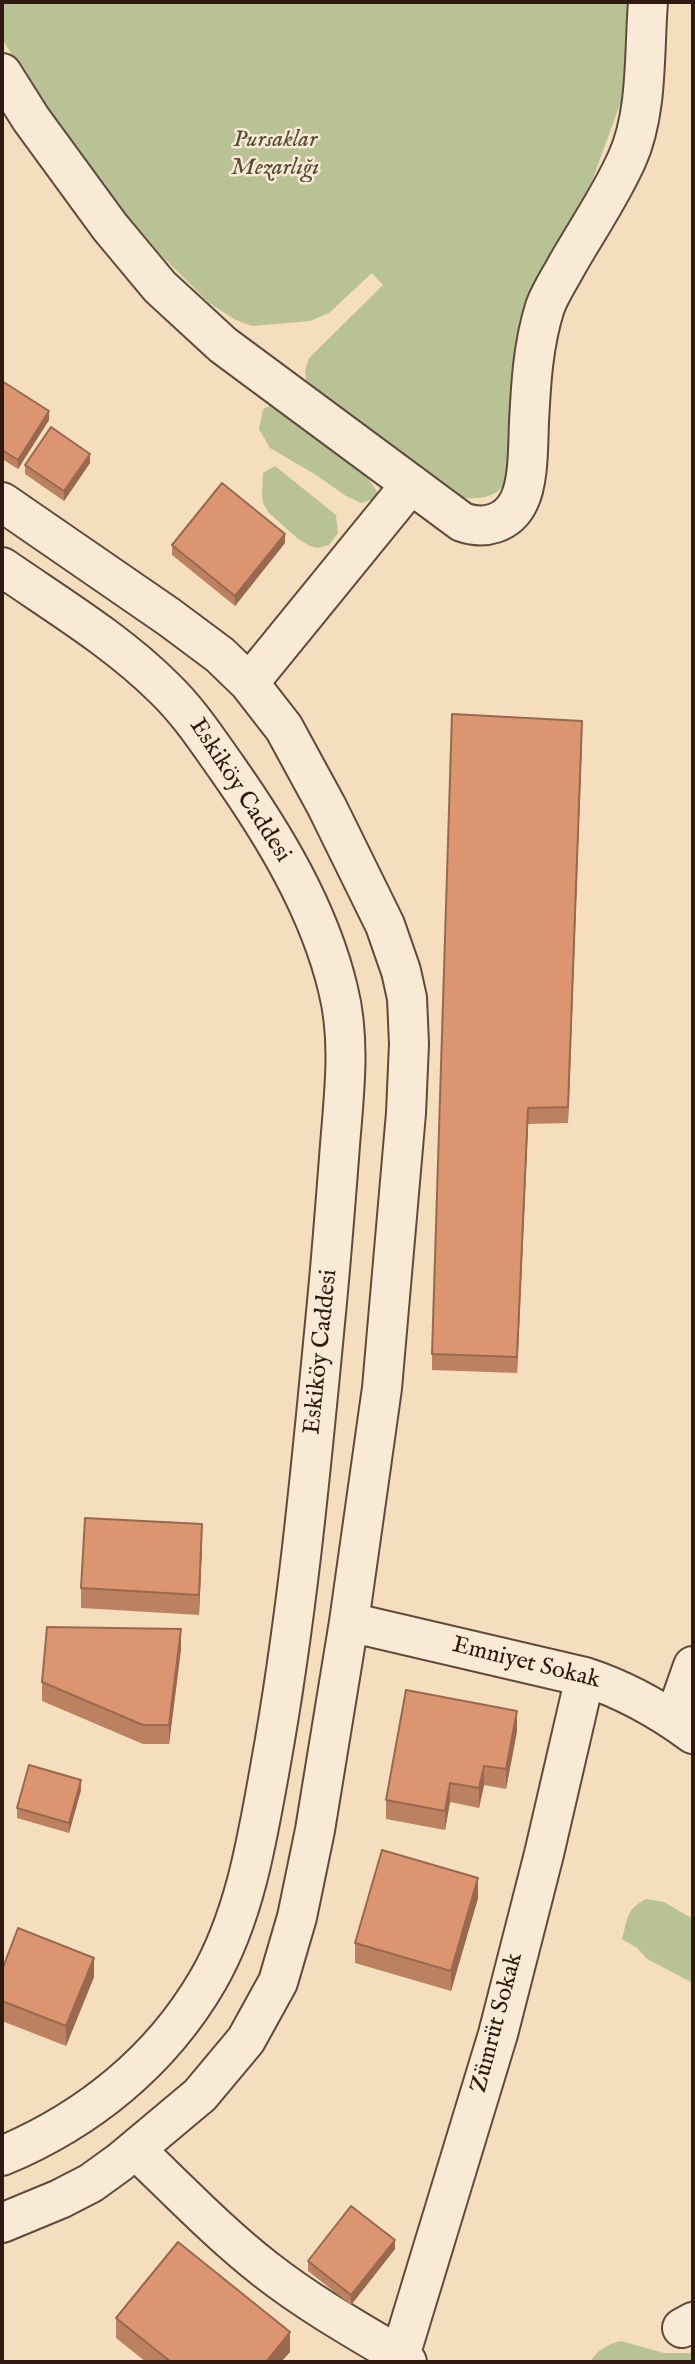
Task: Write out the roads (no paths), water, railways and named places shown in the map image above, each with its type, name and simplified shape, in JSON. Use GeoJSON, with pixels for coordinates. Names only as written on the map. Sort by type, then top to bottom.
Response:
{"type":"FeatureCollection","features":[{"type":"Feature","properties":{"kind":"street"},"geometry":{"type":"LineString","coordinates":[[2,73],[110,227],[160,288],[223,345],[461,522],[475,526],[491,525],[505,519],[519,501],[527,464],[531,373],[546,304],[628,158],[641,109],[648,2]]}},
{"type":"Feature","properties":{"kind":"street"},"geometry":{"type":"LineString","coordinates":[[249,682],[411,485]]}},
{"type":"Feature","properties":{"kind":"street"},"geometry":{"type":"LineString","coordinates":[[2,502],[169,617],[220,656],[249,682],[284,728],[361,874],[394,950],[408,998],[409,1044],[406,1113],[382,1388],[349,1622],[315,1830],[297,1917],[278,1983],[246,2040],[200,2095],[136,2150],[91,2183],[7,2226]]}},
{"type":"Feature","properties":{"kind":"street","name":"Eskiköy Caddesi"},"geometry":{"type":"LineString","coordinates":[[2,568],[141,667],[188,713],[277,845],[315,920],[338,987],[345,1025],[334,1234],[300,1578],[278,1722],[260,1820],[242,1896],[210,1977],[168,2038],[139,2070],[103,2100],[65,2125],[2,2157]]}},
{"type":"Feature","properties":{"kind":"street","name":"Emniyet Sokak"},"geometry":{"type":"LineString","coordinates":[[349,1622],[611,1685],[638,1698],[684,1727]]}},
{"type":"Feature","properties":{"kind":"street"},"geometry":{"type":"LineString","coordinates":[[684,1727],[693,1666]]}},
{"type":"Feature","properties":{"kind":"street","name":"Zümrüt Sokak"},"geometry":{"type":"LineString","coordinates":[[403,2359],[498,2034],[585,1677]]}},
{"type":"Feature","properties":{"kind":"street"},"geometry":{"type":"LineString","coordinates":[[136,2150],[221,2232],[267,2271],[403,2359]]}},
{"type":"Feature","properties":{"kind":"park label","name":"Pursaklar Mezarlığı"},"geometry":{"type":"Point","coordinates":[275,155]}}]}
